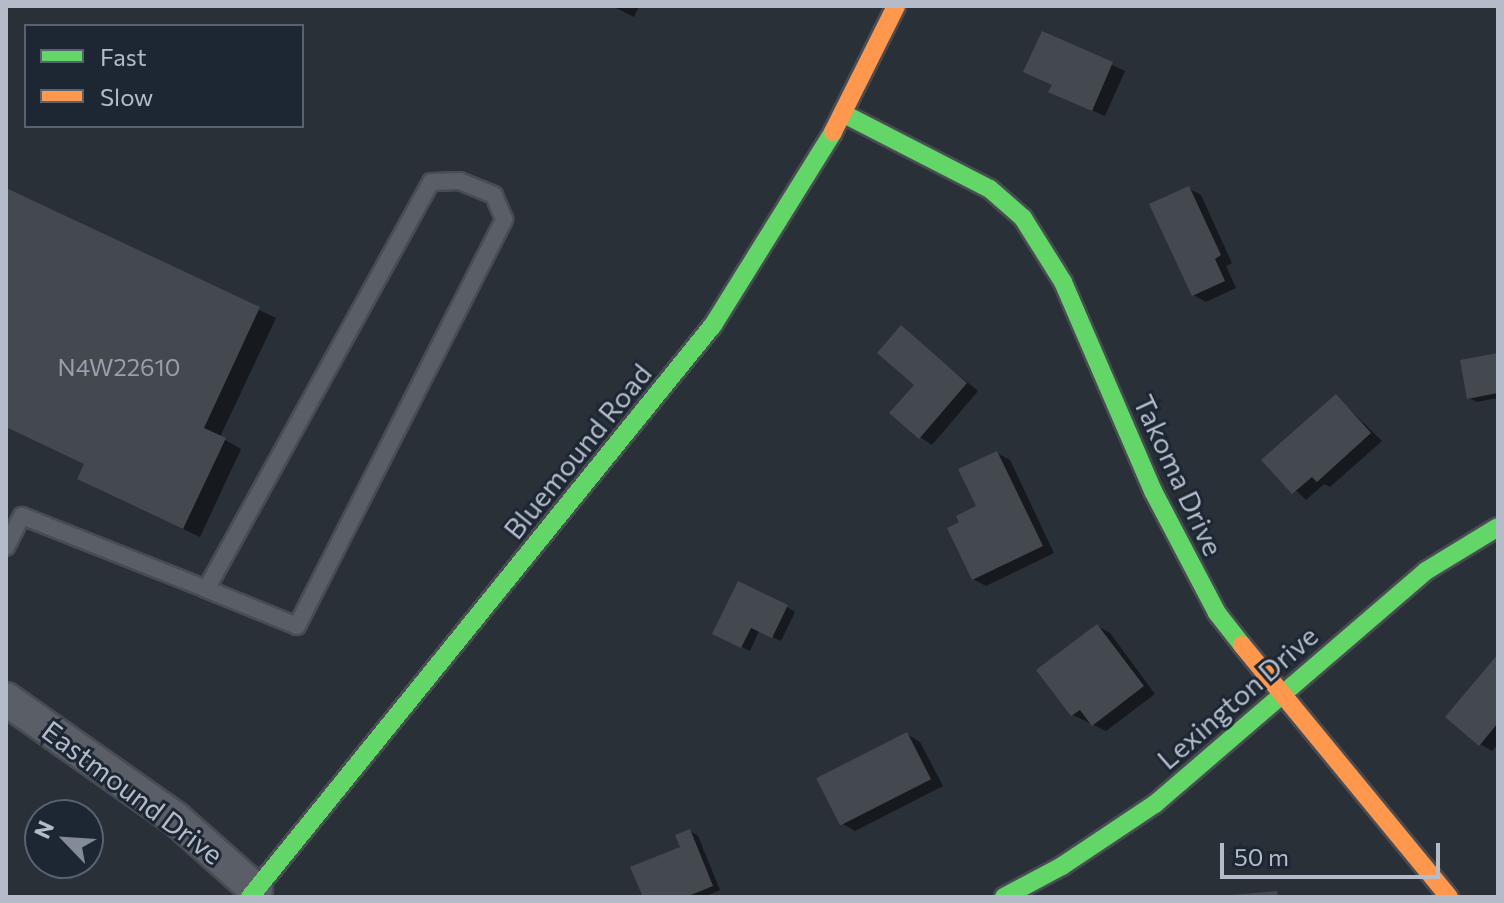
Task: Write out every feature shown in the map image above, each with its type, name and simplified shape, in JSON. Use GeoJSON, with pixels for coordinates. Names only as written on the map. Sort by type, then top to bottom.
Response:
{"type":"FeatureCollection","features":[{"type":"Feature","properties":{"kind":"street","name":"Bluemound Road"},"geometry":{"type":"LineString","coordinates":[[253,893],[670,382],[755,265],[844,114],[896,6]]}},
{"type":"Feature","properties":{"kind":"street","name":"Takoma Drive"},"geometry":{"type":"LineString","coordinates":[[844,114],[990,189],[1045,247],[1193,574],[1282,697],[1449,897]]}},
{"type":"Feature","properties":{"kind":"street","name":"Lexington Drive"},"geometry":{"type":"LineString","coordinates":[[1004,897],[1062,866],[1155,804],[1426,571],[1498,527]]}},
{"type":"Feature","properties":{"kind":"street","name":"Eastmound Drive"},"geometry":{"type":"LineString","coordinates":[[6,699],[176,819],[253,893]]}},
{"type":"Feature","properties":{"kind":"lane"},"geometry":{"type":"LineString","coordinates":[[6,547],[22,516],[297,626],[504,219],[494,195],[460,181],[431,182],[206,589]]}},
{"type":"Feature","properties":{"kind":"building"},"geometry":{"type":"Polygon","coordinates":[[[1042,31],[1113,62],[1092,111],[1048,92],[1052,85],[1023,72],[1042,31]]]}},
{"type":"Feature","properties":{"kind":"building"},"geometry":{"type":"Polygon","coordinates":[[[1189,186],[1221,255],[1215,259],[1225,281],[1192,296],[1149,204],[1189,186]]]}},
{"type":"Feature","properties":{"kind":"building"},"geometry":{"type":"Polygon","coordinates":[[[6,188],[260,307],[204,428],[226,438],[183,529],[77,479],[84,464],[6,427],[6,188]]]}},
{"type":"Feature","properties":{"kind":"building"},"geometry":{"type":"Polygon","coordinates":[[[901,325],[967,383],[919,439],[889,413],[914,385],[877,353],[901,325]]]}},
{"type":"Feature","properties":{"kind":"building"},"geometry":{"type":"Polygon","coordinates":[[[1498,353],[1498,393],[1467,399],[1460,360],[1498,353]]]}},
{"type":"Feature","properties":{"kind":"building"},"geometry":{"type":"Polygon","coordinates":[[[1336,394],[1371,433],[1317,482],[1312,477],[1292,494],[1261,460],[1336,394]]]}},
{"type":"Feature","properties":{"kind":"building"},"geometry":{"type":"Polygon","coordinates":[[[997,451],[1043,546],[972,580],[947,528],[959,522],[956,516],[976,506],[958,469],[997,451]]]}},
{"type":"Feature","properties":{"kind":"building"},"geometry":{"type":"Polygon","coordinates":[[[738,581],[788,605],[772,638],[751,628],[741,648],[712,634],[738,581]]]}},
{"type":"Feature","properties":{"kind":"building"},"geometry":{"type":"Polygon","coordinates":[[[1097,624],[1144,686],[1092,726],[1080,710],[1071,716],[1036,670],[1097,624]]]}},
{"type":"Feature","properties":{"kind":"building"},"geometry":{"type":"Polygon","coordinates":[[[1498,654],[1498,723],[1479,746],[1445,717],[1498,654]]]}},
{"type":"Feature","properties":{"kind":"building"},"geometry":{"type":"Polygon","coordinates":[[[907,732],[931,779],[840,826],[816,778],[907,732]]]}},
{"type":"Feature","properties":{"kind":"building"},"geometry":{"type":"Polygon","coordinates":[[[690,829],[713,886],[686,897],[643,897],[630,867],[680,847],[675,835],[690,829]]]}},
{"type":"Feature","properties":{"kind":"building"},"geometry":{"type":"Polygon","coordinates":[[[1277,891],[1278,897],[1233,897],[1233,895],[1277,891]]]}},
{"type":"Feature","properties":{"kind":"traffic: fast"},"geometry":{"type":"LineString","coordinates":[[844,114],[990,189],[1023,218],[1063,282],[1153,491],[1217,613],[1242,645]]}},
{"type":"Feature","properties":{"kind":"traffic: fast"},"geometry":{"type":"LineString","coordinates":[[250,897],[713,325],[833,132]]}},
{"type":"Feature","properties":{"kind":"traffic: fast"},"geometry":{"type":"LineString","coordinates":[[1004,897],[1062,866],[1155,804],[1426,571],[1498,527]]}},
{"type":"Feature","properties":{"kind":"traffic: slow"},"geometry":{"type":"LineString","coordinates":[[833,132],[896,6]]}},
{"type":"Feature","properties":{"kind":"traffic: slow"},"geometry":{"type":"LineString","coordinates":[[1242,645],[1449,897]]}}]}
